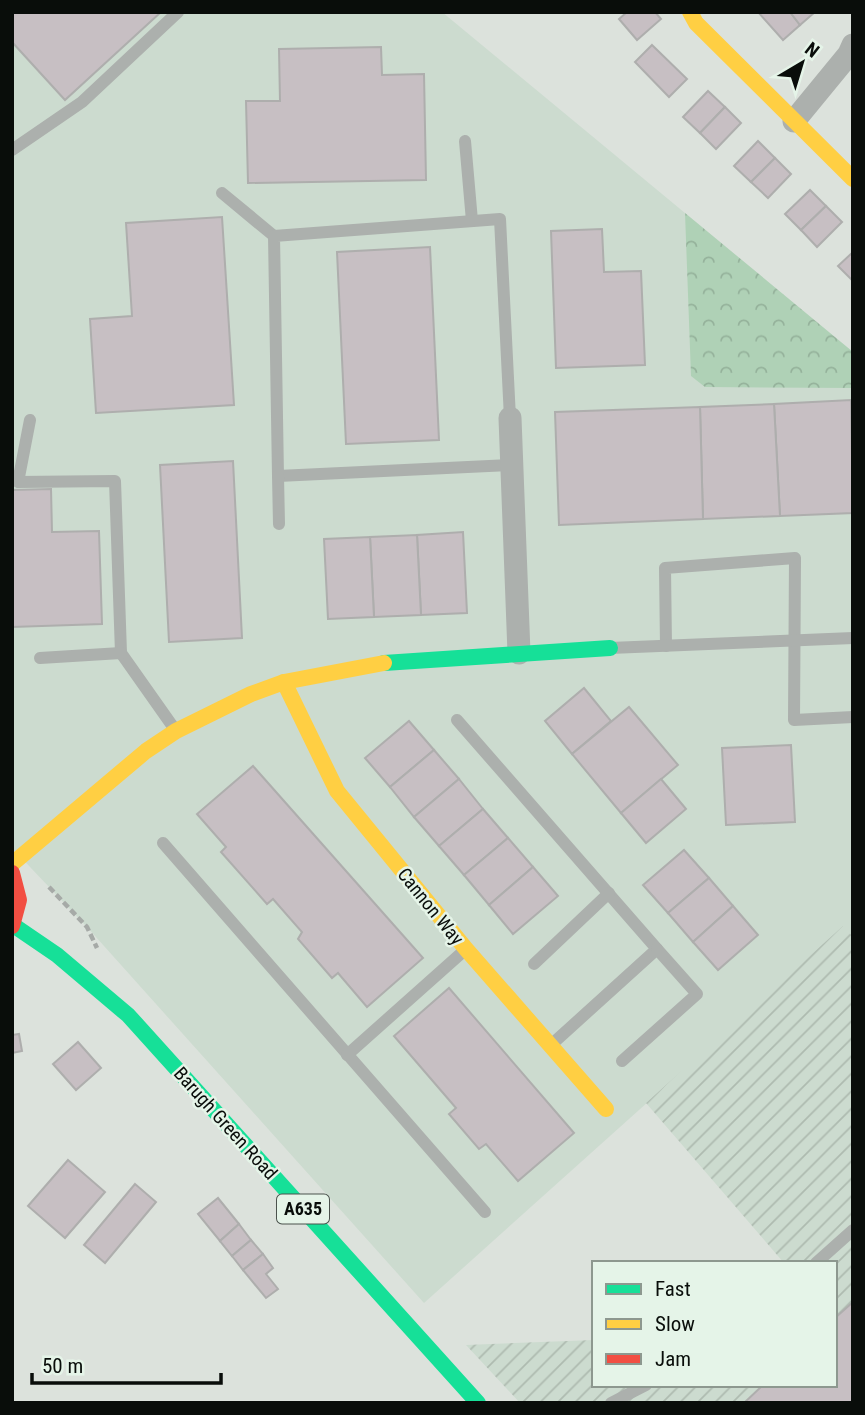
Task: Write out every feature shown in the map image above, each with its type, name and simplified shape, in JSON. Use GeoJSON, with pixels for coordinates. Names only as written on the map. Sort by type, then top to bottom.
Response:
{"type":"FeatureCollection","features":[{"type":"Feature","properties":{"kind":"street"},"geometry":{"type":"LineString","coordinates":[[690,12],[696,23],[853,178]]}},
{"type":"Feature","properties":{"kind":"street"},"geometry":{"type":"LineString","coordinates":[[794,121],[849,54],[853,45]]}},
{"type":"Feature","properties":{"kind":"street"},"geometry":{"type":"LineString","coordinates":[[510,418],[519,653]]}},
{"type":"Feature","properties":{"kind":"street"},"geometry":{"type":"LineString","coordinates":[[12,864],[117,773],[176,731],[251,694],[284,682],[385,663],[610,648]]}},
{"type":"Feature","properties":{"kind":"street","name":"Cannon Way"},"geometry":{"type":"LineString","coordinates":[[284,682],[337,791],[466,949],[606,1109]]}},
{"type":"Feature","properties":{"kind":"street","name":"Barugh Green Road"},"geometry":{"type":"LineString","coordinates":[[12,873],[20,900],[13,926],[57,955],[128,1014],[478,1403]]}},
{"type":"Feature","properties":{"kind":"lane"},"geometry":{"type":"LineString","coordinates":[[12,150],[82,102],[178,12]]}},
{"type":"Feature","properties":{"kind":"lane"},"geometry":{"type":"LineString","coordinates":[[465,141],[472,221]]}},
{"type":"Feature","properties":{"kind":"lane"},"geometry":{"type":"LineString","coordinates":[[222,193],[274,236],[500,219],[510,418]]}},
{"type":"Feature","properties":{"kind":"lane"},"geometry":{"type":"LineString","coordinates":[[274,236],[279,524]]}},
{"type":"Feature","properties":{"kind":"lane"},"geometry":{"type":"LineString","coordinates":[[30,419],[18,482],[115,481],[121,653],[176,731]]}},
{"type":"Feature","properties":{"kind":"lane"},"geometry":{"type":"LineString","coordinates":[[278,475],[511,465]]}},
{"type":"Feature","properties":{"kind":"lane"},"geometry":{"type":"LineString","coordinates":[[666,646],[665,568],[795,558],[794,720],[853,717]]}},
{"type":"Feature","properties":{"kind":"lane"},"geometry":{"type":"LineString","coordinates":[[610,648],[853,638]]}},
{"type":"Feature","properties":{"kind":"lane"},"geometry":{"type":"LineString","coordinates":[[40,659],[121,653]]}},
{"type":"Feature","properties":{"kind":"lane"},"geometry":{"type":"LineString","coordinates":[[457,720],[697,994],[622,1061]]}},
{"type":"Feature","properties":{"kind":"lane"},"geometry":{"type":"LineString","coordinates":[[163,843],[485,1213]]}},
{"type":"Feature","properties":{"kind":"lane"},"geometry":{"type":"LineString","coordinates":[[534,964],[609,892]]}},
{"type":"Feature","properties":{"kind":"lane"},"geometry":{"type":"LineString","coordinates":[[347,1055],[466,949]]}},
{"type":"Feature","properties":{"kind":"lane"},"geometry":{"type":"LineString","coordinates":[[551,1045],[657,949]]}},
{"type":"Feature","properties":{"kind":"lane"},"geometry":{"type":"LineString","coordinates":[[818,1261],[853,1230]]}},
{"type":"Feature","properties":{"kind":"lane"},"geometry":{"type":"LineString","coordinates":[[612,1403],[642,1387]]}},
{"type":"Feature","properties":{"kind":"path"},"geometry":{"type":"LineString","coordinates":[[49,887],[87,927],[99,952]]}},
{"type":"Feature","properties":{"kind":"shaded area"},"geometry":{"type":"Polygon","coordinates":[[[12,12],[442,12],[853,352],[853,937],[843,927],[424,1303],[87,927],[12,848],[12,12]]]}},
{"type":"Feature","properties":{"kind":"shaded area"},"geometry":{"type":"Polygon","coordinates":[[[843,926],[853,937],[853,1403],[520,1403],[466,1345],[592,1340],[592,1387],[837,1387],[837,1261],[782,1261],[646,1103],[843,926]]]}},
{"type":"Feature","properties":{"kind":"green space"},"geometry":{"type":"Polygon","coordinates":[[[685,213],[853,352],[853,388],[705,387],[691,376],[685,213]]]}},
{"type":"Feature","properties":{"kind":"building"},"geometry":{"type":"Polygon","coordinates":[[[12,12],[161,12],[65,100],[12,42],[12,12]]]}},
{"type":"Feature","properties":{"kind":"building"},"geometry":{"type":"Polygon","coordinates":[[[627,12],[655,12],[661,19],[637,40],[619,19],[627,12]]]}},
{"type":"Feature","properties":{"kind":"building"},"geometry":{"type":"Polygon","coordinates":[[[758,12],[790,12],[800,25],[783,40],[758,12]]]}},
{"type":"Feature","properties":{"kind":"building"},"geometry":{"type":"Polygon","coordinates":[[[790,12],[815,12],[800,25],[790,12]]]}},
{"type":"Feature","properties":{"kind":"building"},"geometry":{"type":"Polygon","coordinates":[[[652,45],[687,79],[669,97],[635,62],[652,45]]]}},
{"type":"Feature","properties":{"kind":"building"},"geometry":{"type":"Polygon","coordinates":[[[381,47],[382,75],[424,74],[426,180],[248,183],[246,101],[280,101],[279,49],[381,47]]]}},
{"type":"Feature","properties":{"kind":"building"},"geometry":{"type":"Polygon","coordinates":[[[708,91],[725,107],[700,133],[683,117],[708,91]]]}},
{"type":"Feature","properties":{"kind":"building"},"geometry":{"type":"Polygon","coordinates":[[[725,107],[741,123],[716,149],[700,133],[725,107]]]}},
{"type":"Feature","properties":{"kind":"building"},"geometry":{"type":"Polygon","coordinates":[[[758,141],[775,158],[751,182],[734,166],[758,141]]]}},
{"type":"Feature","properties":{"kind":"building"},"geometry":{"type":"Polygon","coordinates":[[[775,158],[791,174],[768,198],[751,182],[775,158]]]}},
{"type":"Feature","properties":{"kind":"building"},"geometry":{"type":"Polygon","coordinates":[[[810,190],[826,206],[801,230],[785,214],[810,190]]]}},
{"type":"Feature","properties":{"kind":"building"},"geometry":{"type":"Polygon","coordinates":[[[826,206],[842,222],[817,247],[801,230],[826,206]]]}},
{"type":"Feature","properties":{"kind":"building"},"geometry":{"type":"Polygon","coordinates":[[[222,217],[234,405],[96,413],[90,319],[132,316],[126,223],[222,217]]]}},
{"type":"Feature","properties":{"kind":"building"},"geometry":{"type":"Polygon","coordinates":[[[602,229],[604,272],[641,271],[645,365],[556,368],[551,231],[602,229]]]}},
{"type":"Feature","properties":{"kind":"building"},"geometry":{"type":"Polygon","coordinates":[[[430,247],[439,440],[346,444],[337,252],[430,247]]]}},
{"type":"Feature","properties":{"kind":"building"},"geometry":{"type":"Polygon","coordinates":[[[853,252],[853,281],[838,266],[853,252]]]}},
{"type":"Feature","properties":{"kind":"building"},"geometry":{"type":"Polygon","coordinates":[[[851,400],[853,513],[780,516],[774,404],[851,400]]]}},
{"type":"Feature","properties":{"kind":"building"},"geometry":{"type":"Polygon","coordinates":[[[774,404],[780,516],[703,519],[700,407],[774,404]]]}},
{"type":"Feature","properties":{"kind":"building"},"geometry":{"type":"Polygon","coordinates":[[[700,407],[703,519],[559,525],[555,412],[700,407]]]}},
{"type":"Feature","properties":{"kind":"building"},"geometry":{"type":"Polygon","coordinates":[[[233,461],[242,638],[169,642],[160,465],[233,461]]]}},
{"type":"Feature","properties":{"kind":"building"},"geometry":{"type":"Polygon","coordinates":[[[51,489],[52,532],[99,531],[102,624],[12,627],[12,490],[51,489]]]}},
{"type":"Feature","properties":{"kind":"building"},"geometry":{"type":"Polygon","coordinates":[[[463,532],[467,613],[421,615],[417,535],[463,532]]]}},
{"type":"Feature","properties":{"kind":"building"},"geometry":{"type":"Polygon","coordinates":[[[417,535],[421,615],[374,617],[370,537],[417,535]]]}},
{"type":"Feature","properties":{"kind":"building"},"geometry":{"type":"Polygon","coordinates":[[[370,537],[374,617],[328,619],[324,539],[370,537]]]}},
{"type":"Feature","properties":{"kind":"building"},"geometry":{"type":"Polygon","coordinates":[[[584,688],[611,721],[572,754],[545,721],[584,688]]]}},
{"type":"Feature","properties":{"kind":"building"},"geometry":{"type":"Polygon","coordinates":[[[629,707],[678,765],[621,813],[572,754],[629,707]]]}},
{"type":"Feature","properties":{"kind":"building"},"geometry":{"type":"Polygon","coordinates":[[[409,721],[434,750],[390,787],[365,758],[409,721]]]}},
{"type":"Feature","properties":{"kind":"building"},"geometry":{"type":"Polygon","coordinates":[[[791,745],[795,822],[726,825],[722,748],[791,745]]]}},
{"type":"Feature","properties":{"kind":"building"},"geometry":{"type":"Polygon","coordinates":[[[434,750],[459,779],[414,817],[390,787],[434,750]]]}},
{"type":"Feature","properties":{"kind":"building"},"geometry":{"type":"Polygon","coordinates":[[[253,766],[423,958],[367,1007],[338,973],[332,978],[298,939],[302,932],[273,899],[267,904],[221,852],[226,847],[197,814],[253,766]]]}},
{"type":"Feature","properties":{"kind":"building"},"geometry":{"type":"Polygon","coordinates":[[[459,779],[483,809],[439,846],[414,817],[459,779]]]}},
{"type":"Feature","properties":{"kind":"building"},"geometry":{"type":"Polygon","coordinates":[[[661,779],[686,809],[646,843],[621,813],[661,779]]]}},
{"type":"Feature","properties":{"kind":"building"},"geometry":{"type":"Polygon","coordinates":[[[483,809],[508,838],[464,875],[439,846],[483,809]]]}},
{"type":"Feature","properties":{"kind":"building"},"geometry":{"type":"Polygon","coordinates":[[[508,838],[533,867],[489,905],[464,875],[508,838]]]}},
{"type":"Feature","properties":{"kind":"building"},"geometry":{"type":"Polygon","coordinates":[[[684,850],[709,878],[668,913],[643,885],[684,850]]]}},
{"type":"Feature","properties":{"kind":"building"},"geometry":{"type":"Polygon","coordinates":[[[533,867],[558,896],[513,934],[489,905],[533,867]]]}},
{"type":"Feature","properties":{"kind":"building"},"geometry":{"type":"Polygon","coordinates":[[[709,878],[733,906],[693,942],[668,913],[709,878]]]}},
{"type":"Feature","properties":{"kind":"building"},"geometry":{"type":"Polygon","coordinates":[[[733,906],[758,935],[718,970],[693,942],[733,906]]]}},
{"type":"Feature","properties":{"kind":"building"},"geometry":{"type":"Polygon","coordinates":[[[449,988],[574,1133],[518,1181],[486,1144],[479,1149],[449,1114],[456,1108],[394,1036],[449,988]]]}},
{"type":"Feature","properties":{"kind":"building"},"geometry":{"type":"Polygon","coordinates":[[[19,1034],[22,1051],[12,1053],[12,1035],[19,1034]]]}},
{"type":"Feature","properties":{"kind":"building"},"geometry":{"type":"Polygon","coordinates":[[[78,1042],[101,1068],[76,1090],[53,1064],[78,1042]]]}},
{"type":"Feature","properties":{"kind":"building"},"geometry":{"type":"Polygon","coordinates":[[[68,1160],[105,1192],[65,1238],[28,1206],[68,1160]]]}},
{"type":"Feature","properties":{"kind":"building"},"geometry":{"type":"Polygon","coordinates":[[[135,1184],[156,1202],[105,1263],[84,1245],[135,1184]]]}},
{"type":"Feature","properties":{"kind":"building"},"geometry":{"type":"Polygon","coordinates":[[[218,1198],[239,1224],[220,1241],[198,1214],[218,1198]]]}},
{"type":"Feature","properties":{"kind":"building"},"geometry":{"type":"Polygon","coordinates":[[[239,1224],[251,1240],[232,1256],[220,1241],[239,1224]]]}},
{"type":"Feature","properties":{"kind":"building"},"geometry":{"type":"Polygon","coordinates":[[[251,1240],[263,1254],[243,1270],[232,1256],[251,1240]]]}},
{"type":"Feature","properties":{"kind":"building"},"geometry":{"type":"Polygon","coordinates":[[[263,1254],[273,1268],[266,1274],[278,1289],[266,1298],[243,1270],[263,1254]]]}},
{"type":"Feature","properties":{"kind":"building"},"geometry":{"type":"Polygon","coordinates":[[[853,1302],[853,1403],[744,1403],[761,1387],[837,1387],[837,1316],[853,1302]]]}},
{"type":"Feature","properties":{"kind":"traffic: fast"},"geometry":{"type":"LineString","coordinates":[[384,663],[610,648]]}},
{"type":"Feature","properties":{"kind":"traffic: fast"},"geometry":{"type":"LineString","coordinates":[[13,925],[57,955],[128,1015],[478,1403]]}},
{"type":"Feature","properties":{"kind":"traffic: slow"},"geometry":{"type":"LineString","coordinates":[[690,12],[696,23],[853,179]]}},
{"type":"Feature","properties":{"kind":"traffic: slow"},"geometry":{"type":"LineString","coordinates":[[12,864],[146,751],[176,731],[251,694],[284,682],[384,663]]}},
{"type":"Feature","properties":{"kind":"traffic: slow"},"geometry":{"type":"LineString","coordinates":[[284,682],[337,791],[466,949],[606,1109]]}},
{"type":"Feature","properties":{"kind":"traffic: jam"},"geometry":{"type":"LineString","coordinates":[[12,873],[19,900],[12,926]]}}]}
